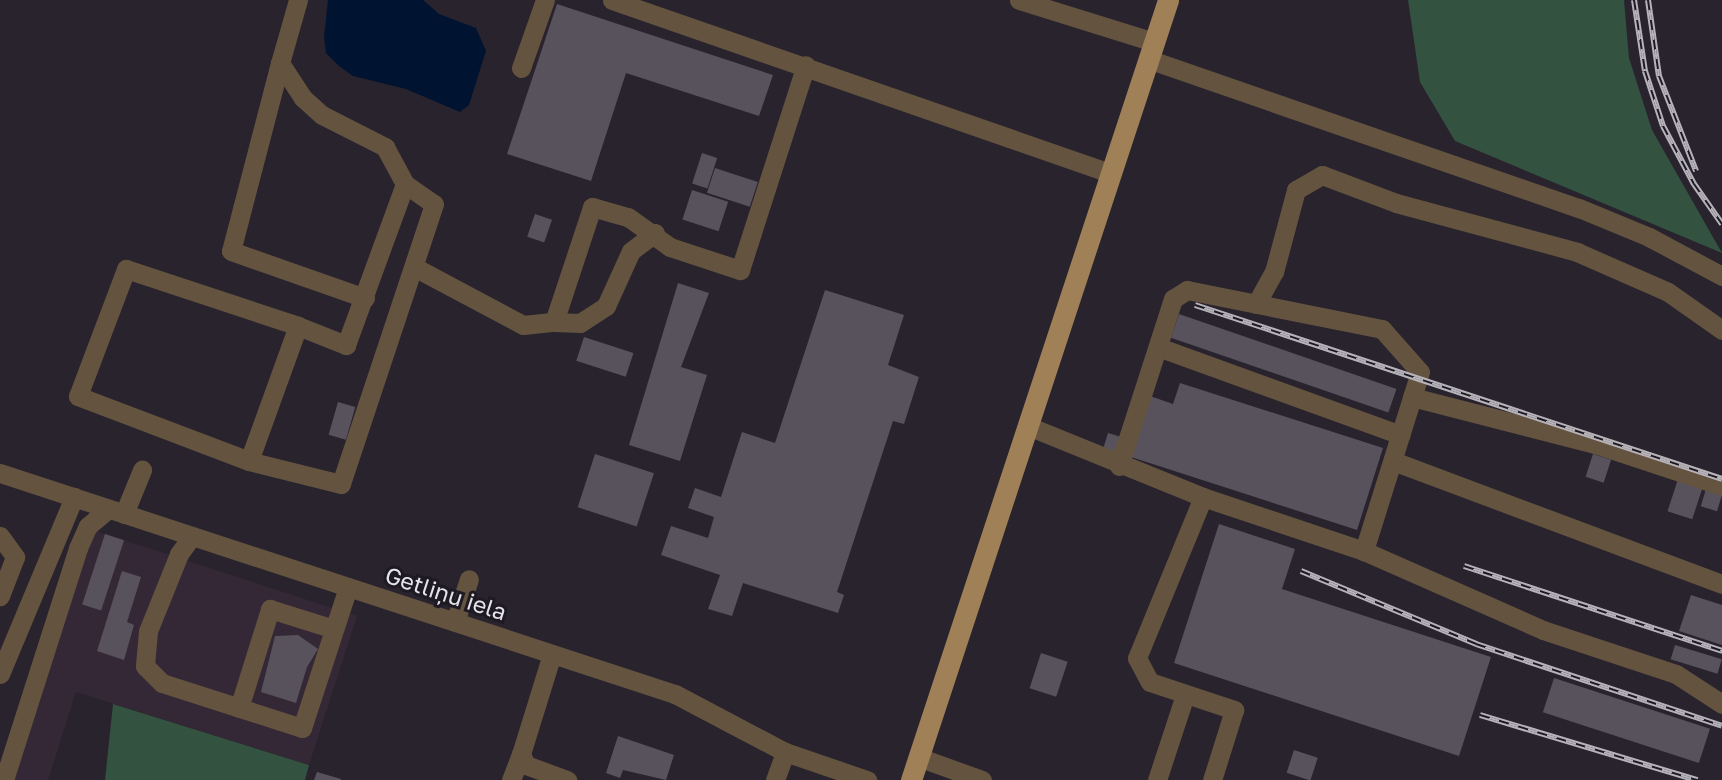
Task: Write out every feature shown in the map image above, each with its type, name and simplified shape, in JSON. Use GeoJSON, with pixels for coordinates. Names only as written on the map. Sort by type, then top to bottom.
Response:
{"type":"FeatureCollection","features":[{"type":"Feature","properties":{"kind":"main road"},"geometry":{"type":"LineString","coordinates":[[911,780],[1168,0]]}},
{"type":"Feature","properties":{"kind":"street"},"geometry":{"type":"LineString","coordinates":[[298,0],[230,251],[365,298]]}},
{"type":"Feature","properties":{"kind":"street"},"geometry":{"type":"LineString","coordinates":[[521,68],[545,0]]}},
{"type":"Feature","properties":{"kind":"street"},"geometry":{"type":"LineString","coordinates":[[612,0],[806,65],[1110,173]]}},
{"type":"Feature","properties":{"kind":"street"},"geometry":{"type":"LineString","coordinates":[[1018,0],[1579,208],[1649,237],[1722,275]]}},
{"type":"Feature","properties":{"kind":"street"},"geometry":{"type":"LineString","coordinates":[[280,63],[303,98],[322,115],[385,147],[405,184],[434,204],[416,268],[341,484],[249,461],[78,396],[126,269],[298,326],[346,345],[405,184]]}},
{"type":"Feature","properties":{"kind":"street"},"geometry":{"type":"LineString","coordinates":[[554,322],[592,207],[628,217],[655,233],[670,247],[740,270],[806,65]]}},
{"type":"Feature","properties":{"kind":"street"},"geometry":{"type":"LineString","coordinates":[[1256,303],[1274,272],[1296,190],[1322,175],[1396,203],[1577,252],[1668,292],[1722,330]]}},
{"type":"Feature","properties":{"kind":"street"},"geometry":{"type":"LineString","coordinates":[[416,268],[523,325],[580,323],[606,306],[631,251],[655,233]]}},
{"type":"Feature","properties":{"kind":"street"},"geometry":{"type":"LineString","coordinates":[[1119,466],[1173,299],[1187,290],[1382,329],[1419,372],[1364,551]]}},
{"type":"Feature","properties":{"kind":"street"},"geometry":{"type":"LineString","coordinates":[[249,461],[298,326]]}},
{"type":"Feature","properties":{"kind":"street"},"geometry":{"type":"LineString","coordinates":[[1158,347],[1401,435]]}},
{"type":"Feature","properties":{"kind":"street"},"geometry":{"type":"LineString","coordinates":[[1412,397],[1595,444],[1722,486]]}},
{"type":"Feature","properties":{"kind":"street"},"geometry":{"type":"LineString","coordinates":[[1027,425],[1119,466],[1364,551],[1543,630],[1676,674],[1722,704]]}},
{"type":"Feature","properties":{"kind":"street"},"geometry":{"type":"LineString","coordinates":[[1392,461],[1722,584]]}},
{"type":"Feature","properties":{"kind":"street"},"geometry":{"type":"LineString","coordinates":[[4,780],[78,548],[89,526],[116,512],[142,470]]}},
{"type":"Feature","properties":{"kind":"street","name":"Getliņu iela"},"geometry":{"type":"LineString","coordinates":[[0,473],[675,694],[785,752],[867,780]]}},
{"type":"Feature","properties":{"kind":"street"},"geometry":{"type":"LineString","coordinates":[[0,674],[74,497]]}},
{"type":"Feature","properties":{"kind":"street"},"geometry":{"type":"LineString","coordinates":[[1203,497],[1137,658],[1150,682],[1234,710],[1212,780]]}},
{"type":"Feature","properties":{"kind":"street"},"geometry":{"type":"LineString","coordinates":[[0,536],[16,557],[0,596]]}},
{"type":"Feature","properties":{"kind":"street"},"geometry":{"type":"LineString","coordinates":[[192,536],[179,554],[148,631],[145,666],[162,683],[302,728],[348,587]]}},
{"type":"Feature","properties":{"kind":"street"},"geometry":{"type":"LineString","coordinates":[[455,622],[469,579]]}},
{"type":"Feature","properties":{"kind":"street"},"geometry":{"type":"LineString","coordinates":[[239,708],[270,609],[334,629]]}},
{"type":"Feature","properties":{"kind":"street"},"geometry":{"type":"LineString","coordinates":[[511,780],[522,754],[552,654]]}},
{"type":"Feature","properties":{"kind":"street"},"geometry":{"type":"LineString","coordinates":[[1157,780],[1185,695]]}},
{"type":"Feature","properties":{"kind":"street"},"geometry":{"type":"LineString","coordinates":[[775,780],[785,752]]}},
{"type":"Feature","properties":{"kind":"street"},"geometry":{"type":"LineString","coordinates":[[522,754],[526,765],[567,780]]}},
{"type":"Feature","properties":{"kind":"street"},"geometry":{"type":"LineString","coordinates":[[918,757],[982,780]]}},
{"type":"Feature","properties":{"kind":"shaded area"},"geometry":{"type":"Polygon","coordinates":[[[93,530],[357,616],[309,765],[76,692],[48,780],[12,780],[93,530]]]}},
{"type":"Feature","properties":{"kind":"green space"},"geometry":{"type":"Polygon","coordinates":[[[1408,0],[1624,0],[1629,58],[1652,130],[1722,253],[1455,141],[1420,82],[1408,0]]]}},
{"type":"Feature","properties":{"kind":"green space"},"geometry":{"type":"Polygon","coordinates":[[[113,704],[309,765],[305,780],[105,780],[113,704]]]}},
{"type":"Feature","properties":{"kind":"water"},"geometry":{"type":"Polygon","coordinates":[[[328,0],[423,0],[439,14],[476,28],[486,51],[469,105],[460,112],[406,89],[353,76],[339,66],[326,53],[324,37],[328,0]]]}},
{"type":"Feature","properties":{"kind":"building"},"geometry":{"type":"Polygon","coordinates":[[[557,4],[773,75],[759,116],[626,73],[591,181],[507,154],[557,4]]]}},
{"type":"Feature","properties":{"kind":"building"},"geometry":{"type":"Polygon","coordinates":[[[702,153],[717,158],[707,188],[692,183],[702,153]]]}},
{"type":"Feature","properties":{"kind":"building"},"geometry":{"type":"Polygon","coordinates":[[[715,168],[758,182],[750,207],[707,193],[715,168]]]}},
{"type":"Feature","properties":{"kind":"building"},"geometry":{"type":"Polygon","coordinates":[[[692,190],[728,202],[719,231],[682,219],[692,190]]]}},
{"type":"Feature","properties":{"kind":"building"},"geometry":{"type":"Polygon","coordinates":[[[535,214],[552,220],[544,243],[527,237],[535,214]]]}},
{"type":"Feature","properties":{"kind":"building"},"geometry":{"type":"Polygon","coordinates":[[[678,283],[709,293],[681,367],[707,375],[680,461],[629,445],[678,283]]]}},
{"type":"Feature","properties":{"kind":"building"},"geometry":{"type":"Polygon","coordinates":[[[825,290],[904,315],[888,365],[919,377],[904,424],[893,421],[837,592],[844,595],[838,613],[743,583],[732,616],[708,609],[720,575],[661,555],[671,526],[708,538],[714,517],[688,508],[695,488],[721,497],[742,432],[775,443],[825,290]]]}},
{"type":"Feature","properties":{"kind":"building"},"geometry":{"type":"Polygon","coordinates":[[[1179,314],[1396,389],[1388,413],[1171,338],[1179,314]]]}},
{"type":"Feature","properties":{"kind":"building"},"geometry":{"type":"Polygon","coordinates":[[[584,337],[633,353],[626,377],[576,361],[584,337]]]}},
{"type":"Feature","properties":{"kind":"building"},"geometry":{"type":"Polygon","coordinates":[[[1180,383],[1383,448],[1357,530],[1131,457],[1150,396],[1173,404],[1180,383]]]}},
{"type":"Feature","properties":{"kind":"building"},"geometry":{"type":"Polygon","coordinates":[[[338,402],[355,407],[346,440],[329,435],[338,402]]]}},
{"type":"Feature","properties":{"kind":"building"},"geometry":{"type":"Polygon","coordinates":[[[1108,433],[1121,437],[1115,457],[1102,453],[1108,433]]]}},
{"type":"Feature","properties":{"kind":"building"},"geometry":{"type":"Polygon","coordinates":[[[595,454],[654,473],[637,526],[578,507],[595,454]]]}},
{"type":"Feature","properties":{"kind":"building"},"geometry":{"type":"Polygon","coordinates":[[[1593,454],[1611,460],[1604,483],[1586,477],[1593,454]]]}},
{"type":"Feature","properties":{"kind":"building"},"geometry":{"type":"Polygon","coordinates":[[[1678,479],[1703,487],[1692,519],[1667,511],[1678,479]]]}},
{"type":"Feature","properties":{"kind":"building"},"geometry":{"type":"Polygon","coordinates":[[[1706,489],[1722,494],[1717,511],[1701,506],[1706,489]]]}},
{"type":"Feature","properties":{"kind":"building"},"geometry":{"type":"Polygon","coordinates":[[[1219,524],[1295,549],[1282,589],[1491,657],[1459,756],[1174,663],[1219,524]]]}},
{"type":"Feature","properties":{"kind":"building"},"geometry":{"type":"Polygon","coordinates":[[[105,534],[124,540],[101,611],[82,604],[105,534]]]}},
{"type":"Feature","properties":{"kind":"building"},"geometry":{"type":"Polygon","coordinates":[[[122,571],[141,577],[127,622],[134,625],[124,660],[97,651],[122,571]]]}},
{"type":"Feature","properties":{"kind":"building"},"geometry":{"type":"Polygon","coordinates":[[[1691,595],[1722,605],[1722,645],[1679,631],[1691,595]]]}},
{"type":"Feature","properties":{"kind":"building"},"geometry":{"type":"Polygon","coordinates":[[[298,635],[318,649],[307,667],[296,703],[261,692],[275,636],[298,635]]]}},
{"type":"Feature","properties":{"kind":"building"},"geometry":{"type":"Polygon","coordinates":[[[1675,645],[1722,659],[1717,674],[1671,659],[1675,645]]]}},
{"type":"Feature","properties":{"kind":"building"},"geometry":{"type":"Polygon","coordinates":[[[1041,653],[1068,662],[1056,697],[1030,688],[1041,653]]]}},
{"type":"Feature","properties":{"kind":"building"},"geometry":{"type":"Polygon","coordinates":[[[1554,678],[1710,729],[1699,763],[1543,712],[1554,678]]]}},
{"type":"Feature","properties":{"kind":"building"},"geometry":{"type":"Polygon","coordinates":[[[618,736],[674,755],[666,780],[623,770],[620,778],[606,773],[618,736]]]}},
{"type":"Feature","properties":{"kind":"building"},"geometry":{"type":"Polygon","coordinates":[[[1294,750],[1318,758],[1311,780],[1287,773],[1294,750]]]}},
{"type":"Feature","properties":{"kind":"building"},"geometry":{"type":"Polygon","coordinates":[[[317,772],[341,779],[341,780],[314,780],[317,772]]]}},
{"type":"Feature","properties":{"kind":"railway"},"geometry":{"type":"LineString","coordinates":[[1634,0],[1645,71],[1663,126],[1694,184],[1722,224]]}},
{"type":"Feature","properties":{"kind":"railway"},"geometry":{"type":"LineString","coordinates":[[1648,0],[1659,76],[1696,171]]}},
{"type":"Feature","properties":{"kind":"railway"},"geometry":{"type":"LineString","coordinates":[[1195,305],[1722,479]]}},
{"type":"Feature","properties":{"kind":"railway"},"geometry":{"type":"LineString","coordinates":[[1464,566],[1722,651]]}},
{"type":"Feature","properties":{"kind":"railway"},"geometry":{"type":"LineString","coordinates":[[1301,571],[1476,644],[1722,726]]}},
{"type":"Feature","properties":{"kind":"railway"},"geometry":{"type":"LineString","coordinates":[[1480,715],[1697,780]]}}]}
